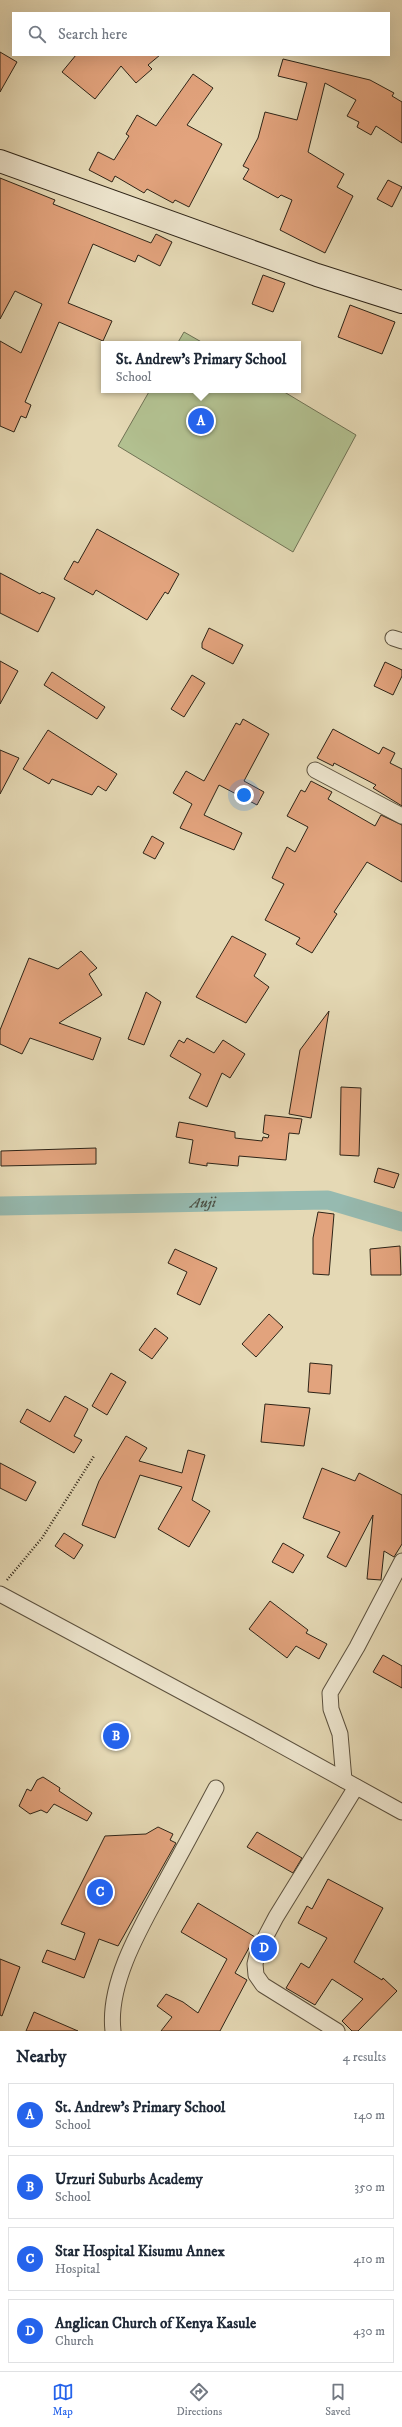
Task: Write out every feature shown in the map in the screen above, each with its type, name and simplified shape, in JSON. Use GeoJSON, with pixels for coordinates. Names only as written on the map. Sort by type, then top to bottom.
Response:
{"type":"FeatureCollection","features":[{"type":"Feature","properties":{"kind":"street"},"geometry":{"type":"LineString","coordinates":[[0,161],[317,275],[402,302]]}},
{"type":"Feature","properties":{"kind":"street"},"geometry":{"type":"LineString","coordinates":[[315,770],[402,816]]}},
{"type":"Feature","properties":{"kind":"street"},"geometry":{"type":"LineString","coordinates":[[337,2031],[263,1985],[256,1975],[255,1964],[258,1951],[350,1783],[340,1734],[331,1709],[330,1692],[357,1647],[402,1561]]}},
{"type":"Feature","properties":{"kind":"street"},"geometry":{"type":"LineString","coordinates":[[2,1589],[402,1812]]}},
{"type":"Feature","properties":{"kind":"street"},"geometry":{"type":"LineString","coordinates":[[113,2031],[116,1996],[128,1958],[142,1926],[216,1788]]}},
{"type":"Feature","properties":{"kind":"path"},"geometry":{"type":"LineString","coordinates":[[2,1589],[42,1538],[94,1456]]}},
{"type":"Feature","properties":{"kind":"green space"},"geometry":{"type":"Polygon","coordinates":[[[184,332],[200,341],[179,341],[184,332]]]}},
{"type":"Feature","properties":{"kind":"green space"},"geometry":{"type":"Polygon","coordinates":[[[148,393],[286,393],[356,435],[293,552],[118,446],[148,393]]]}},
{"type":"Feature","properties":{"kind":"building"},"geometry":{"type":"Polygon","coordinates":[[[0,52],[17,62],[0,92],[0,52]]]}},
{"type":"Feature","properties":{"kind":"building"},"geometry":{"type":"Polygon","coordinates":[[[75,56],[159,56],[148,65],[152,69],[136,83],[121,66],[95,99],[62,72],[75,56]]]}},
{"type":"Feature","properties":{"kind":"building"},"geometry":{"type":"Polygon","coordinates":[[[283,59],[370,80],[394,93],[392,96],[402,102],[402,143],[376,126],[371,135],[357,127],[359,122],[347,116],[356,100],[325,83],[308,152],[344,174],[337,187],[353,196],[325,253],[280,230],[292,200],[281,195],[278,198],[243,179],[249,169],[243,166],[258,138],[265,112],[297,120],[307,83],[278,76],[283,59]]]}},
{"type":"Feature","properties":{"kind":"building"},"geometry":{"type":"Polygon","coordinates":[[[193,74],[213,88],[187,125],[222,144],[189,207],[175,200],[173,203],[147,189],[144,193],[115,176],[112,182],[89,170],[98,152],[114,160],[129,136],[126,134],[137,115],[156,126],[193,74]]]}},
{"type":"Feature","properties":{"kind":"building"},"geometry":{"type":"Polygon","coordinates":[[[0,178],[55,200],[53,204],[151,243],[156,234],[172,242],[160,266],[138,255],[135,262],[93,244],[68,303],[112,321],[103,341],[59,322],[25,402],[31,405],[26,418],[21,416],[14,432],[0,426],[0,341],[21,353],[42,304],[15,291],[0,319],[0,178]]]}},
{"type":"Feature","properties":{"kind":"building"},"geometry":{"type":"Polygon","coordinates":[[[388,180],[402,187],[392,207],[377,199],[388,180]]]}},
{"type":"Feature","properties":{"kind":"building"},"geometry":{"type":"Polygon","coordinates":[[[263,275],[285,283],[273,312],[252,304],[263,275]]]}},
{"type":"Feature","properties":{"kind":"building"},"geometry":{"type":"Polygon","coordinates":[[[350,305],[395,322],[382,354],[338,337],[350,305]]]}},
{"type":"Feature","properties":{"kind":"building"},"geometry":{"type":"Polygon","coordinates":[[[97,529],[179,574],[168,594],[165,592],[147,620],[96,590],[93,595],[64,579],[74,561],[78,563],[97,529]]]}},
{"type":"Feature","properties":{"kind":"building"},"geometry":{"type":"Polygon","coordinates":[[[0,573],[40,594],[42,592],[55,598],[38,632],[0,613],[0,573]]]}},
{"type":"Feature","properties":{"kind":"building"},"geometry":{"type":"Polygon","coordinates":[[[209,628],[243,645],[233,664],[202,648],[202,643],[209,628]]]}},
{"type":"Feature","properties":{"kind":"building"},"geometry":{"type":"Polygon","coordinates":[[[0,661],[18,671],[0,704],[0,661]]]}},
{"type":"Feature","properties":{"kind":"building"},"geometry":{"type":"Polygon","coordinates":[[[385,662],[402,670],[402,676],[393,695],[374,686],[385,662]]]}},
{"type":"Feature","properties":{"kind":"building"},"geometry":{"type":"Polygon","coordinates":[[[52,672],[105,707],[97,719],[44,685],[52,672]]]}},
{"type":"Feature","properties":{"kind":"building"},"geometry":{"type":"Polygon","coordinates":[[[192,675],[205,683],[184,717],[171,709],[192,675]]]}},
{"type":"Feature","properties":{"kind":"building"},"geometry":{"type":"Polygon","coordinates":[[[243,719],[269,734],[244,781],[264,792],[257,805],[219,785],[204,815],[242,833],[234,850],[180,828],[192,804],[173,793],[186,771],[204,781],[236,723],[240,725],[243,719]]]}},
{"type":"Feature","properties":{"kind":"building"},"geometry":{"type":"Polygon","coordinates":[[[333,729],[379,754],[383,747],[395,753],[390,763],[402,769],[402,806],[373,788],[376,785],[334,763],[333,766],[317,758],[333,729]]]}},
{"type":"Feature","properties":{"kind":"building"},"geometry":{"type":"Polygon","coordinates":[[[48,730],[117,774],[106,791],[98,786],[92,795],[52,779],[49,784],[23,769],[48,730]]]}},
{"type":"Feature","properties":{"kind":"building"},"geometry":{"type":"Polygon","coordinates":[[[0,750],[19,758],[0,794],[0,750]]]}},
{"type":"Feature","properties":{"kind":"building"},"geometry":{"type":"Polygon","coordinates":[[[311,781],[332,792],[328,799],[375,826],[381,815],[402,825],[402,882],[367,862],[334,912],[337,914],[312,953],[296,944],[300,938],[265,920],[284,884],[272,878],[287,847],[295,852],[308,827],[287,816],[301,790],[305,792],[311,781]]]}},
{"type":"Feature","properties":{"kind":"building"},"geometry":{"type":"Polygon","coordinates":[[[152,836],[164,843],[155,859],[143,853],[152,836]]]}},
{"type":"Feature","properties":{"kind":"building"},"geometry":{"type":"Polygon","coordinates":[[[232,936],[266,954],[254,976],[269,987],[246,1023],[196,997],[232,936]]]}},
{"type":"Feature","properties":{"kind":"building"},"geometry":{"type":"Polygon","coordinates":[[[81,951],[97,968],[89,974],[102,995],[59,1023],[101,1038],[93,1060],[30,1038],[22,1054],[0,1044],[0,1030],[29,958],[58,969],[81,951]]]}},
{"type":"Feature","properties":{"kind":"building"},"geometry":{"type":"Polygon","coordinates":[[[146,992],[161,1002],[144,1045],[128,1039],[146,992]]]}},
{"type":"Feature","properties":{"kind":"building"},"geometry":{"type":"Polygon","coordinates":[[[329,1011],[311,1118],[289,1114],[300,1050],[329,1011]]]}},
{"type":"Feature","properties":{"kind":"building"},"geometry":{"type":"Polygon","coordinates":[[[187,1038],[214,1053],[223,1040],[245,1054],[230,1078],[222,1073],[207,1107],[189,1098],[201,1074],[170,1056],[179,1040],[184,1043],[187,1038]]]}},
{"type":"Feature","properties":{"kind":"building"},"geometry":{"type":"Polygon","coordinates":[[[341,1087],[361,1088],[359,1156],[340,1155],[341,1087]]]}},
{"type":"Feature","properties":{"kind":"building"},"geometry":{"type":"Polygon","coordinates":[[[265,1115],[302,1119],[299,1134],[289,1133],[286,1160],[239,1156],[238,1166],[207,1163],[207,1166],[189,1163],[193,1140],[176,1137],[179,1122],[235,1132],[235,1138],[262,1141],[263,1137],[268,1138],[269,1135],[263,1133],[265,1115]]]}},
{"type":"Feature","properties":{"kind":"building"},"geometry":{"type":"Polygon","coordinates":[[[96,1148],[96,1164],[1,1166],[1,1151],[96,1148]]]}},
{"type":"Feature","properties":{"kind":"building"},"geometry":{"type":"Polygon","coordinates":[[[378,1168],[399,1174],[394,1188],[374,1182],[378,1168]]]}},
{"type":"Feature","properties":{"kind":"building"},"geometry":{"type":"Polygon","coordinates":[[[318,1212],[334,1214],[329,1275],[313,1274],[313,1238],[318,1212]]]}},
{"type":"Feature","properties":{"kind":"building"},"geometry":{"type":"Polygon","coordinates":[[[400,1246],[401,1275],[371,1275],[370,1249],[400,1246]]]}},
{"type":"Feature","properties":{"kind":"building"},"geometry":{"type":"Polygon","coordinates":[[[175,1249],[217,1268],[200,1305],[177,1294],[187,1272],[168,1263],[175,1249]]]}},
{"type":"Feature","properties":{"kind":"building"},"geometry":{"type":"Polygon","coordinates":[[[269,1314],[283,1327],[256,1357],[242,1344],[269,1314]]]}},
{"type":"Feature","properties":{"kind":"building"},"geometry":{"type":"Polygon","coordinates":[[[155,1328],[168,1338],[152,1359],[139,1350],[155,1328]]]}},
{"type":"Feature","properties":{"kind":"building"},"geometry":{"type":"Polygon","coordinates":[[[310,1363],[332,1365],[330,1394],[308,1392],[310,1363]]]}},
{"type":"Feature","properties":{"kind":"building"},"geometry":{"type":"Polygon","coordinates":[[[111,1373],[126,1382],[107,1415],[92,1406],[111,1373]]]}},
{"type":"Feature","properties":{"kind":"building"},"geometry":{"type":"Polygon","coordinates":[[[65,1396],[88,1409],[74,1436],[82,1440],[74,1453],[20,1422],[27,1409],[50,1422],[65,1396]]]}},
{"type":"Feature","properties":{"kind":"building"},"geometry":{"type":"Polygon","coordinates":[[[265,1404],[310,1408],[304,1446],[261,1442],[265,1404]]]}},
{"type":"Feature","properties":{"kind":"building"},"geometry":{"type":"Polygon","coordinates":[[[126,1436],[147,1448],[139,1461],[182,1473],[188,1450],[205,1455],[192,1500],[210,1511],[189,1547],[158,1529],[182,1487],[140,1475],[115,1538],[82,1525],[99,1481],[126,1436]]]}},
{"type":"Feature","properties":{"kind":"building"},"geometry":{"type":"Polygon","coordinates":[[[0,1463],[36,1482],[26,1501],[0,1488],[0,1463]]]}},
{"type":"Feature","properties":{"kind":"building"},"geometry":{"type":"Polygon","coordinates":[[[322,1468],[355,1481],[359,1473],[402,1495],[402,1544],[394,1557],[384,1551],[381,1580],[367,1579],[373,1515],[346,1567],[327,1557],[340,1532],[303,1518],[322,1468]]]}},
{"type":"Feature","properties":{"kind":"building"},"geometry":{"type":"Polygon","coordinates":[[[64,1533],[83,1545],[74,1559],[55,1546],[64,1533]]]}},
{"type":"Feature","properties":{"kind":"building"},"geometry":{"type":"Polygon","coordinates":[[[283,1543],[304,1555],[293,1573],[272,1562],[283,1543]]]}},
{"type":"Feature","properties":{"kind":"building"},"geometry":{"type":"Polygon","coordinates":[[[270,1601],[308,1630],[306,1633],[327,1644],[319,1659],[296,1646],[287,1658],[249,1629],[270,1601]]]}},
{"type":"Feature","properties":{"kind":"building"},"geometry":{"type":"Polygon","coordinates":[[[383,1655],[402,1666],[402,1688],[373,1672],[383,1655]]]}},
{"type":"Feature","properties":{"kind":"building"},"geometry":{"type":"Polygon","coordinates":[[[43,1777],[60,1788],[59,1791],[92,1813],[87,1821],[54,1804],[47,1813],[41,1810],[30,1814],[19,1806],[27,1789],[31,1791],[37,1780],[43,1777]]]}},
{"type":"Feature","properties":{"kind":"building"},"geometry":{"type":"Polygon","coordinates":[[[158,1827],[173,1834],[170,1840],[176,1843],[118,1946],[99,1939],[84,1978],[42,1962],[47,1950],[75,1960],[85,1933],[61,1924],[105,1836],[146,1834],[158,1827]]]}},
{"type":"Feature","properties":{"kind":"building"},"geometry":{"type":"Polygon","coordinates":[[[257,1832],[302,1858],[293,1873],[247,1847],[257,1832]]]}},
{"type":"Feature","properties":{"kind":"building"},"geometry":{"type":"Polygon","coordinates":[[[328,1879],[383,1908],[354,1962],[382,1980],[383,1978],[397,1991],[358,2031],[352,2031],[342,2021],[363,1999],[332,1979],[315,2005],[286,1988],[301,1963],[309,1968],[327,1938],[298,1923],[307,1906],[312,1909],[328,1879]]]}},
{"type":"Feature","properties":{"kind":"building"},"geometry":{"type":"Polygon","coordinates":[[[198,1903],[255,1937],[235,1973],[247,1980],[220,2031],[161,2031],[172,2017],[157,2006],[166,1994],[183,2002],[198,2013],[227,1959],[181,1932],[198,1903]]]}},
{"type":"Feature","properties":{"kind":"building"},"geometry":{"type":"Polygon","coordinates":[[[0,1959],[20,1967],[2,2016],[0,2015],[0,1959]]]}},
{"type":"Feature","properties":{"kind":"building"},"geometry":{"type":"Polygon","coordinates":[[[34,2012],[78,2031],[26,2031],[34,2012]]]}},
{"type":"Feature","properties":{"kind":"waterway","name":"Auji"},"geometry":{"type":"LineString","coordinates":[[0,1206],[328,1200],[402,1222]]}},
{"type":"Feature","properties":{"kind":"place","name":"St. Andrew's Primary School"},"geometry":{"type":"Point","coordinates":[201,421]}},
{"type":"Feature","properties":{"kind":"place","name":"Urzuri Suburbs Academy"},"geometry":{"type":"Point","coordinates":[116,1736]}},
{"type":"Feature","properties":{"kind":"place","name":"Star Hospital Kisumu Annex"},"geometry":{"type":"Point","coordinates":[100,1892]}},
{"type":"Feature","properties":{"kind":"place","name":"Anglican Church of Kenya Kasule"},"geometry":{"type":"Point","coordinates":[264,1948]}}]}
